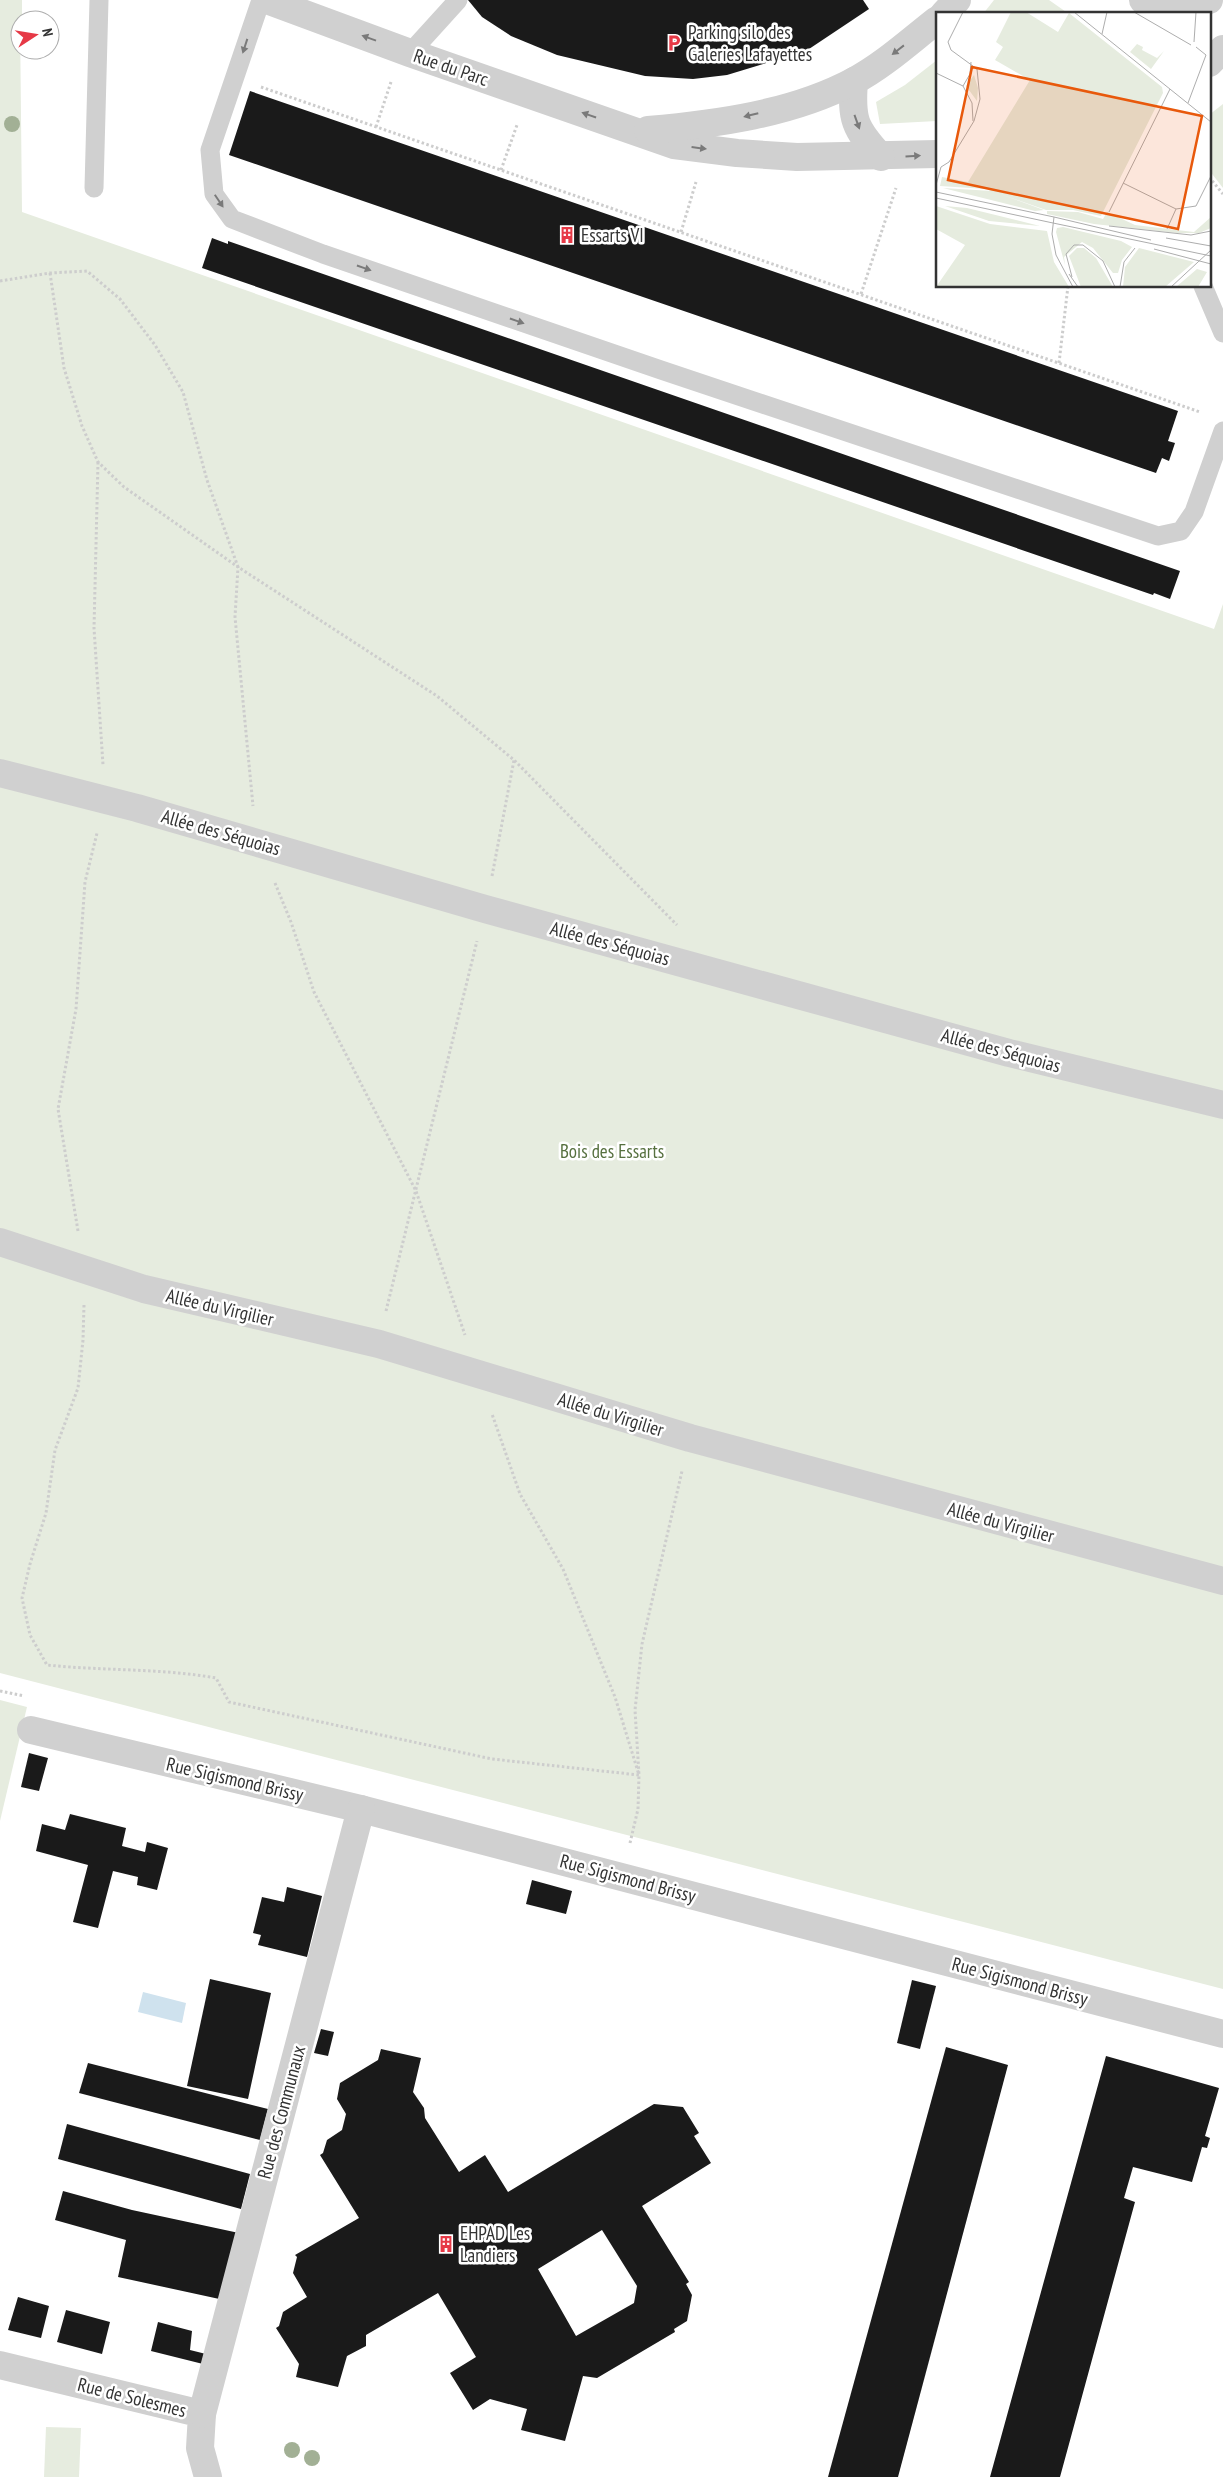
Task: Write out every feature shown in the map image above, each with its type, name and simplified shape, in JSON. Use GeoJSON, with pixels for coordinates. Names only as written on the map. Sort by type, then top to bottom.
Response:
{"type":"FeatureCollection","features":[{"type":"Feature","properties":{"kind":"street","name":"Rue du Parc"},"geometry":{"type":"LineString","coordinates":[[267,0],[410,53],[674,145],[737,153],[797,157],[881,157],[936,154]]}},
{"type":"Feature","properties":{"kind":"street"},"geometry":{"type":"LineString","coordinates":[[946,12],[957,0]]}},
{"type":"Feature","properties":{"kind":"street"},"geometry":{"type":"LineString","coordinates":[[1143,0],[1196,4]]}},
{"type":"Feature","properties":{"kind":"street","name":"Rue du Parc"},"geometry":{"type":"LineString","coordinates":[[635,131],[699,125],[790,106],[854,81],[892,56],[936,21]]}},
{"type":"Feature","properties":{"kind":"street"},"geometry":{"type":"LineString","coordinates":[[1210,62],[1223,49]]}},
{"type":"Feature","properties":{"kind":"street"},"geometry":{"type":"LineString","coordinates":[[854,81],[852,108],[856,124],[863,138],[881,157]]}},
{"type":"Feature","properties":{"kind":"street","name":"Allée des Séquoias"},"geometry":{"type":"LineString","coordinates":[[0,773],[137,808],[485,909],[1010,1053],[1223,1105]]}},
{"type":"Feature","properties":{"kind":"street","name":"Allée du Virgilier"},"geometry":{"type":"LineString","coordinates":[[0,1242],[144,1289],[378,1344],[690,1438],[1223,1581]]}},
{"type":"Feature","properties":{"kind":"street","name":"Rue Sigismond Brissy"},"geometry":{"type":"LineString","coordinates":[[31,1730],[361,1810],[1223,2034]]}},
{"type":"Feature","properties":{"kind":"street","name":"Rue des Communaux"},"geometry":{"type":"LineString","coordinates":[[202,2414],[361,1810]]}},
{"type":"Feature","properties":{"kind":"street","name":"Rue de Solesmes"},"geometry":{"type":"LineString","coordinates":[[0,2365],[202,2414],[200,2448],[208,2477]]}},
{"type":"Feature","properties":{"kind":"lane"},"geometry":{"type":"LineString","coordinates":[[94,188],[99,0]]}},
{"type":"Feature","properties":{"kind":"lane"},"geometry":{"type":"LineString","coordinates":[[261,0],[210,150],[214,194],[232,219],[323,254],[670,373],[1158,536],[1181,532],[1194,512],[1223,432]]}},
{"type":"Feature","properties":{"kind":"lane"},"geometry":{"type":"LineString","coordinates":[[410,53],[458,0]]}},
{"type":"Feature","properties":{"kind":"lane"},"geometry":{"type":"LineString","coordinates":[[1204,288],[1223,333]]}},
{"type":"Feature","properties":{"kind":"path"},"geometry":{"type":"LineString","coordinates":[[376,127],[393,74]]}},
{"type":"Feature","properties":{"kind":"path"},"geometry":{"type":"LineString","coordinates":[[260,86],[1205,413]]}},
{"type":"Feature","properties":{"kind":"path"},"geometry":{"type":"LineString","coordinates":[[501,170],[519,119]]}},
{"type":"Feature","properties":{"kind":"path"},"geometry":{"type":"LineString","coordinates":[[681,232],[697,178]]}},
{"type":"Feature","properties":{"kind":"path"},"geometry":{"type":"LineString","coordinates":[[1210,178],[1223,194]]}},
{"type":"Feature","properties":{"kind":"path"},"geometry":{"type":"LineString","coordinates":[[861,294],[898,179]]}},
{"type":"Feature","properties":{"kind":"path"},"geometry":{"type":"LineString","coordinates":[[0,281],[50,273],[87,271],[120,299],[155,346],[184,392],[207,480],[238,567],[235,618],[257,843],[292,922],[314,992],[416,1190],[520,1494],[563,1569],[615,1697],[639,1775]]}},
{"type":"Feature","properties":{"kind":"path"},"geometry":{"type":"LineString","coordinates":[[50,273],[64,368],[82,426],[98,462],[124,487],[238,567],[437,696],[514,760],[679,927]]}},
{"type":"Feature","properties":{"kind":"path"},"geometry":{"type":"LineString","coordinates":[[1059,363],[1068,288]]}},
{"type":"Feature","properties":{"kind":"path"},"geometry":{"type":"LineString","coordinates":[[378,1344],[485,909],[514,760]]}},
{"type":"Feature","properties":{"kind":"path"},"geometry":{"type":"LineString","coordinates":[[622,1877],[638,1808],[639,1775],[635,1710],[642,1644],[690,1438]]}},
{"type":"Feature","properties":{"kind":"green space","name":"Bois des Essarts"},"geometry":{"type":"Polygon","coordinates":[[[0,0],[22,0],[22,10],[10,10],[10,60],[20,60],[22,212],[1214,629],[1223,604],[1223,1989],[0,1673],[0,0]]]}},
{"type":"Feature","properties":{"kind":"green space"},"geometry":{"type":"Polygon","coordinates":[[[994,0],[1049,0],[1066,12],[985,12],[994,0]]]}},
{"type":"Feature","properties":{"kind":"green space"},"geometry":{"type":"Polygon","coordinates":[[[936,61],[936,121],[880,124],[876,102],[905,85],[936,61]]]}},
{"type":"Feature","properties":{"kind":"green space"},"geometry":{"type":"Polygon","coordinates":[[[1223,104],[1223,188],[1210,171],[1210,114],[1223,104]]]}},
{"type":"Feature","properties":{"kind":"green space"},"geometry":{"type":"Polygon","coordinates":[[[0,1700],[27,1707],[0,1821],[0,1700]]]}},
{"type":"Feature","properties":{"kind":"green space"},"geometry":{"type":"Polygon","coordinates":[[[46,2427],[81,2428],[79,2477],[44,2477],[46,2427]]]}},
{"type":"Feature","properties":{"kind":"water"},"geometry":{"type":"Polygon","coordinates":[[[143,1992],[186,2003],[182,2023],[138,2012],[143,1992]]]}},
{"type":"Feature","properties":{"kind":"building","name":"Parking silo des Galeries Lafayettes"},"geometry":{"type":"Polygon","coordinates":[[[468,0],[863,0],[869,9],[806,51],[727,75],[693,79],[645,76],[557,55],[511,36],[482,17],[468,0]]]}},
{"type":"Feature","properties":{"kind":"building","name":"Essarts VI"},"geometry":{"type":"Polygon","coordinates":[[[250,91],[1178,411],[1168,441],[1175,443],[1169,461],[1162,458],[1156,473],[229,155],[250,91]]]}},
{"type":"Feature","properties":{"kind":"building"},"geometry":{"type":"Polygon","coordinates":[[[212,238],[228,244],[228,241],[1180,571],[1170,599],[1154,593],[1153,595],[202,268],[212,238]]]}},
{"type":"Feature","properties":{"kind":"building"},"geometry":{"type":"Polygon","coordinates":[[[29,1753],[48,1758],[39,1791],[21,1787],[29,1753]]]}},
{"type":"Feature","properties":{"kind":"building"},"geometry":{"type":"Polygon","coordinates":[[[70,1814],[126,1828],[122,1846],[145,1852],[147,1842],[168,1848],[157,1890],[137,1885],[138,1877],[113,1871],[98,1928],[73,1922],[88,1865],[36,1851],[42,1824],[65,1830],[70,1814]]]}},
{"type":"Feature","properties":{"kind":"building"},"geometry":{"type":"Polygon","coordinates":[[[532,1880],[572,1891],[566,1914],[526,1904],[532,1880]]]}},
{"type":"Feature","properties":{"kind":"building"},"geometry":{"type":"Polygon","coordinates":[[[287,1887],[322,1896],[307,1957],[258,1945],[261,1935],[253,1933],[262,1897],[284,1902],[287,1887]]]}},
{"type":"Feature","properties":{"kind":"building"},"geometry":{"type":"Polygon","coordinates":[[[210,1979],[271,1993],[248,2099],[187,2086],[210,1979]]]}},
{"type":"Feature","properties":{"kind":"building"},"geometry":{"type":"Polygon","coordinates":[[[912,1980],[936,1986],[920,2049],[897,2043],[912,1980]]]}},
{"type":"Feature","properties":{"kind":"building"},"geometry":{"type":"Polygon","coordinates":[[[321,2029],[334,2032],[328,2056],[314,2053],[321,2029]]]}},
{"type":"Feature","properties":{"kind":"building"},"geometry":{"type":"Polygon","coordinates":[[[946,2047],[1008,2065],[898,2477],[828,2477],[946,2047]]]}},
{"type":"Feature","properties":{"kind":"building","name":"EHPAD Les Landiers"},"geometry":{"type":"Polygon","coordinates":[[[381,2049],[421,2058],[413,2092],[424,2108],[425,2118],[459,2172],[485,2155],[508,2192],[654,2104],[683,2107],[699,2133],[694,2136],[711,2163],[642,2206],[689,2282],[686,2284],[692,2295],[687,2321],[674,2329],[675,2332],[597,2378],[583,2376],[565,2441],[521,2430],[527,2409],[490,2399],[473,2410],[450,2373],[476,2357],[438,2293],[366,2335],[366,2346],[347,2356],[338,2387],[296,2377],[299,2364],[276,2328],[279,2326],[283,2312],[307,2297],[293,2273],[297,2257],[295,2255],[359,2218],[320,2155],[323,2153],[327,2140],[342,2130],[346,2114],[337,2099],[340,2083],[378,2060],[381,2049]],[[602,2230],[538,2269],[576,2336],[634,2303],[637,2286],[602,2230]]]}},
{"type":"Feature","properties":{"kind":"building"},"geometry":{"type":"Polygon","coordinates":[[[1106,2056],[1219,2088],[1205,2136],[1210,2138],[1207,2148],[1202,2147],[1192,2182],[1133,2167],[1124,2198],[1135,2202],[1060,2477],[990,2477],[1106,2056]]]}},
{"type":"Feature","properties":{"kind":"building"},"geometry":{"type":"Polygon","coordinates":[[[88,2063],[268,2109],[260,2140],[79,2093],[88,2063]]]}},
{"type":"Feature","properties":{"kind":"building"},"geometry":{"type":"Polygon","coordinates":[[[67,2124],[250,2174],[241,2209],[58,2159],[67,2124]]]}},
{"type":"Feature","properties":{"kind":"building"},"geometry":{"type":"Polygon","coordinates":[[[63,2191],[132,2210],[239,2233],[224,2300],[118,2277],[126,2240],[55,2220],[63,2191]]]}},
{"type":"Feature","properties":{"kind":"building"},"geometry":{"type":"Polygon","coordinates":[[[18,2297],[49,2306],[41,2338],[8,2330],[18,2297]]]}},
{"type":"Feature","properties":{"kind":"building"},"geometry":{"type":"Polygon","coordinates":[[[66,2310],[110,2322],[102,2354],[57,2342],[66,2310]]]}},
{"type":"Feature","properties":{"kind":"building"},"geometry":{"type":"Polygon","coordinates":[[[158,2322],[192,2331],[190,2350],[206,2354],[203,2364],[151,2351],[158,2322]]]}},
{"type":"Feature","properties":{"kind":"place","name":"Parking silo des Galeries Lafayettes"},"geometry":{"type":"Point","coordinates":[674,43]}},
{"type":"Feature","properties":{"kind":"place","name":"Essarts VI"},"geometry":{"type":"Point","coordinates":[567,235]}},
{"type":"Feature","properties":{"kind":"place","name":"EHPAD Les Landiers"},"geometry":{"type":"Point","coordinates":[446,2244]}}]}
